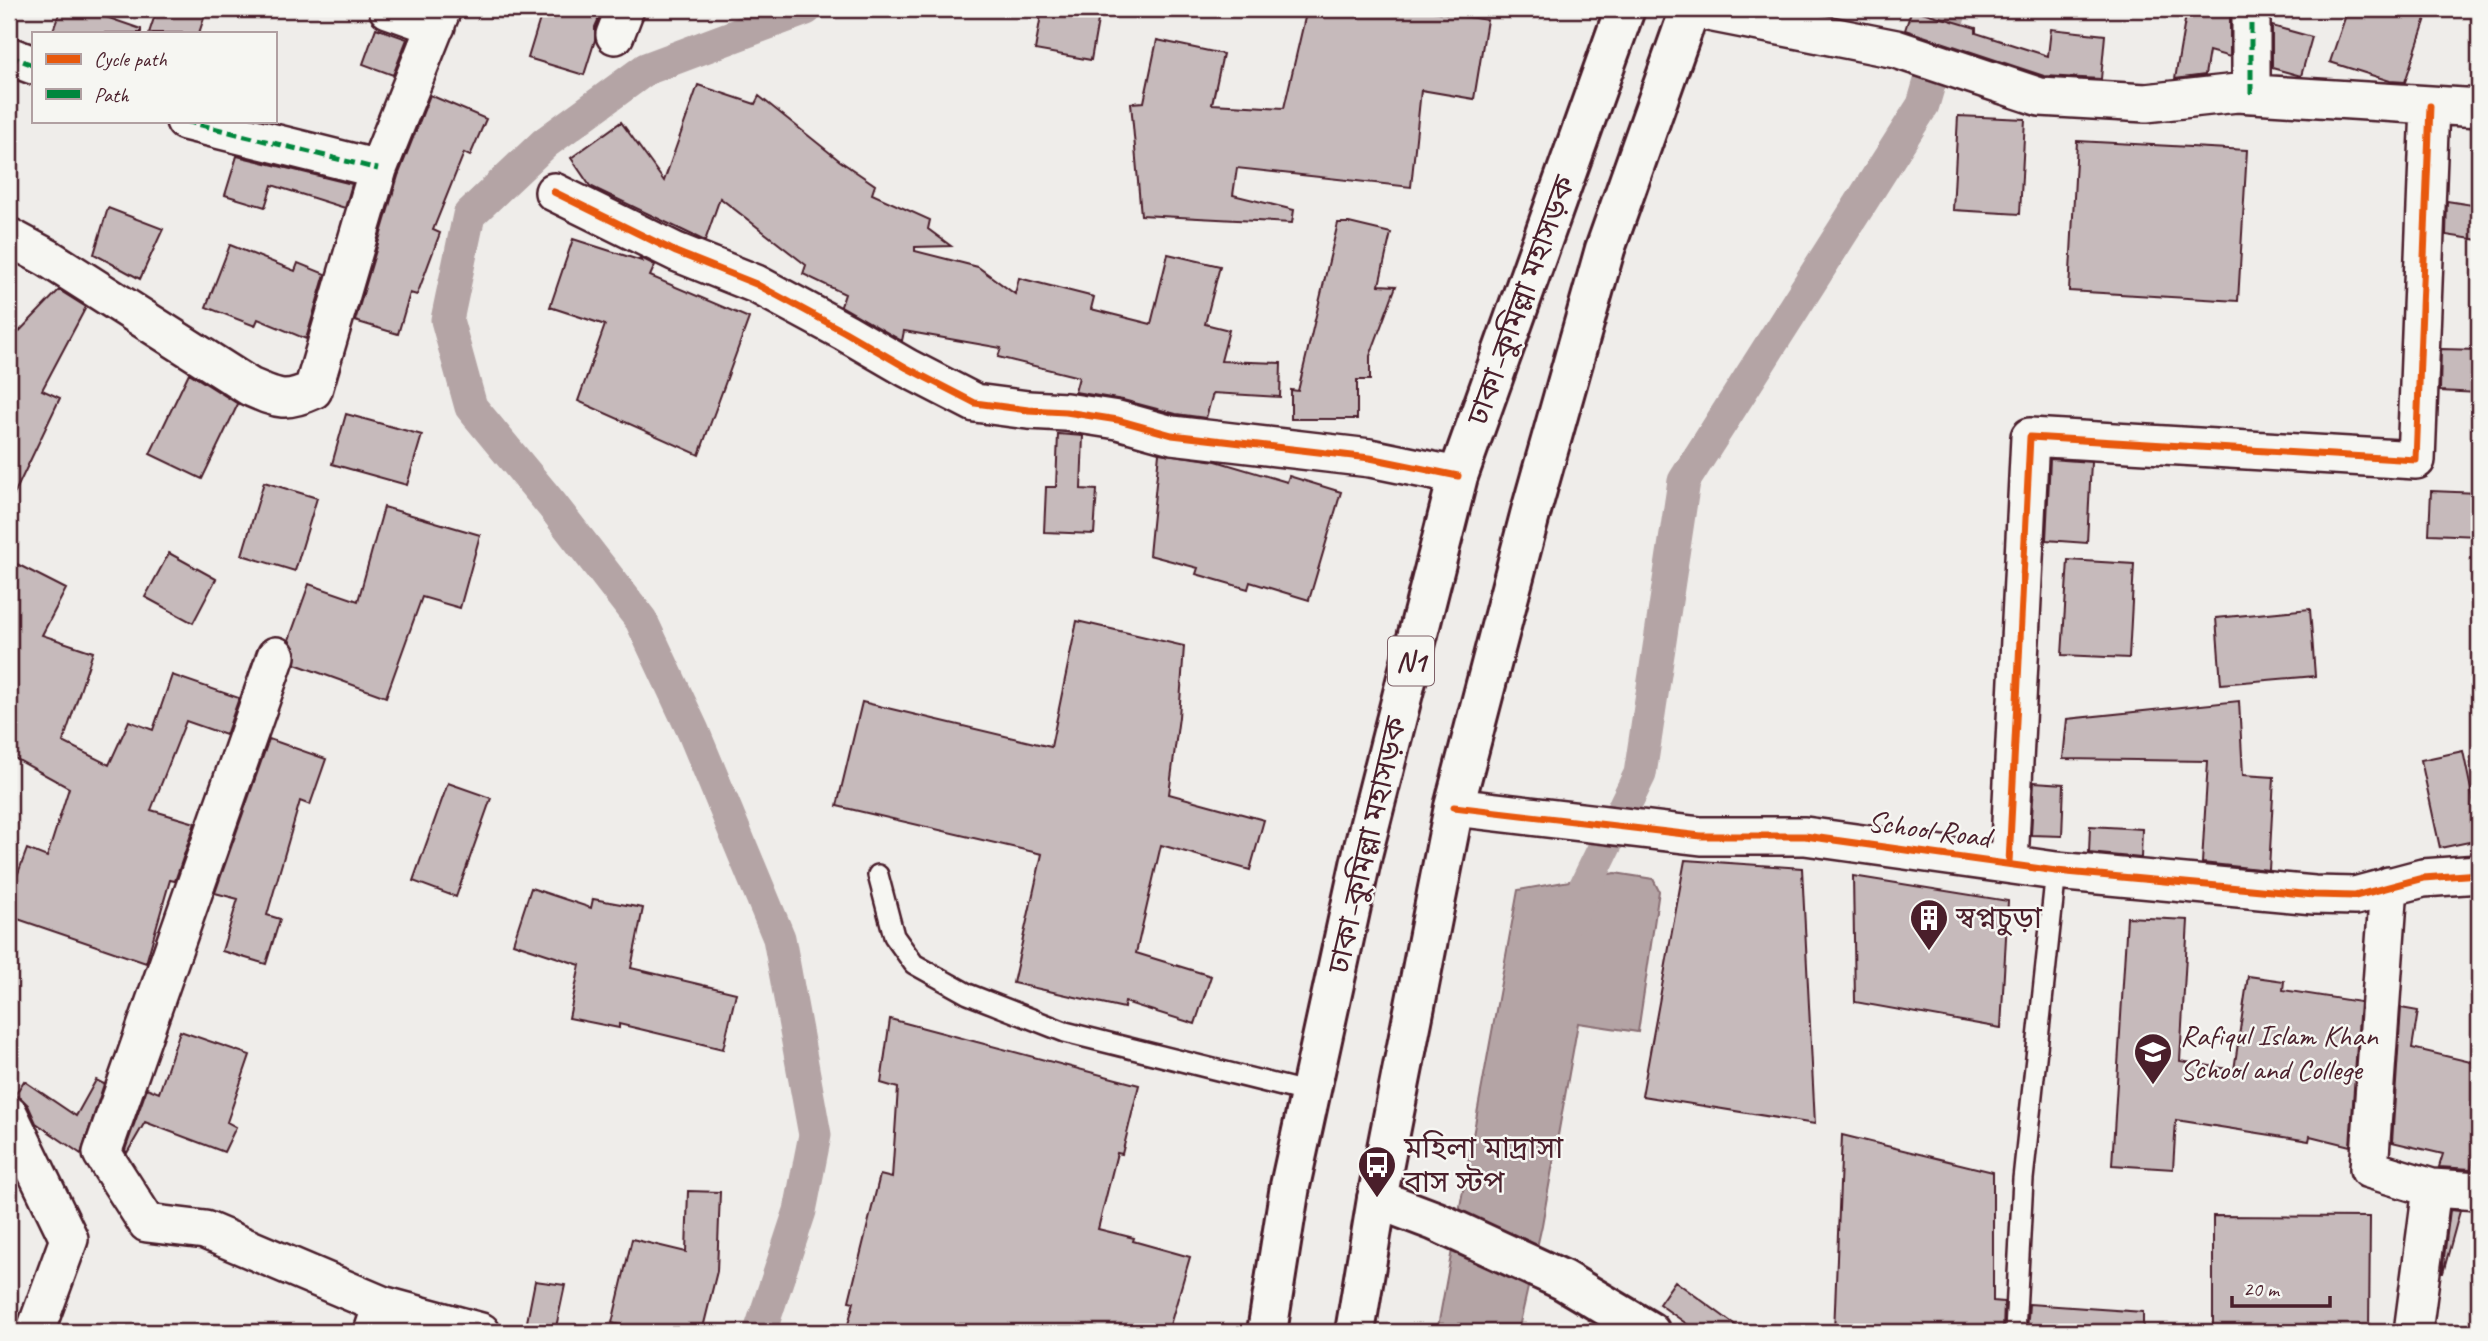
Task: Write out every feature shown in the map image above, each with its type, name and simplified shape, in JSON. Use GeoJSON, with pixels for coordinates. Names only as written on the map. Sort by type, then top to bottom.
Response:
{"type":"FeatureCollection","features":[{"type":"Feature","properties":{"kind":"main road","name":"ঢাকা–কুমিল্লা মহাসড়ক"},"geometry":{"type":"LineString","coordinates":[[1267,1332],[1290,1186],[1363,851],[1458,477],[1625,9]]}},
{"type":"Feature","properties":{"kind":"main road","name":"ঢাকা–কুমিল্লা মহাসড়ক"},"geometry":{"type":"LineString","coordinates":[[1355,1332],[1377,1199],[1454,807],[1531,511],[1605,249],[1691,9]]}},
{"type":"Feature","properties":{"kind":"main road"},"geometry":{"type":"LineString","coordinates":[[1377,1199],[1435,1221],[1563,1280],[1650,1332]]}},
{"type":"Feature","properties":{"kind":"street"},"geometry":{"type":"LineString","coordinates":[[9,237],[48,258],[250,387],[278,399],[293,399],[313,390],[378,169],[439,18],[388,9]]}},
{"type":"Feature","properties":{"kind":"street"},"geometry":{"type":"LineString","coordinates":[[1691,9],[1896,49],[2040,97],[2146,103],[2237,93],[2479,108]]}},
{"type":"Feature","properties":{"kind":"street"},"geometry":{"type":"LineString","coordinates":[[2251,9],[2251,94]]}},
{"type":"Feature","properties":{"kind":"street"},"geometry":{"type":"LineString","coordinates":[[9,56],[32,65]]}},
{"type":"Feature","properties":{"kind":"street"},"geometry":{"type":"LineString","coordinates":[[2008,863],[2030,436],[2416,460],[2430,106]]}},
{"type":"Feature","properties":{"kind":"street"},"geometry":{"type":"LineString","coordinates":[[189,122],[378,169]]}},
{"type":"Feature","properties":{"kind":"street"},"geometry":{"type":"LineString","coordinates":[[554,192],[676,252],[756,284],[975,403],[1118,420],[1172,435],[1370,458],[1458,477]]}},
{"type":"Feature","properties":{"kind":"street"},"geometry":{"type":"LineString","coordinates":[[276,656],[102,1153],[147,1223],[205,1230],[377,1319],[481,1332]]}},
{"type":"Feature","properties":{"kind":"street","name":"School Road"},"geometry":{"type":"LineString","coordinates":[[1454,807],[1701,836],[1805,836],[2056,871],[2314,895],[2355,896],[2423,878],[2479,874]]}},
{"type":"Feature","properties":{"kind":"street"},"geometry":{"type":"LineString","coordinates":[[2389,886],[2369,1169],[2432,1188],[2479,1191]]}},
{"type":"Feature","properties":{"kind":"street"},"geometry":{"type":"LineString","coordinates":[[9,1115],[69,1239],[35,1332]]}},
{"type":"Feature","properties":{"kind":"street"},"geometry":{"type":"LineString","coordinates":[[2413,1332],[2432,1188]]}},
{"type":"Feature","properties":{"kind":"lane"},"geometry":{"type":"LineString","coordinates":[[2015,1332],[2023,1179],[2056,871]]}},
{"type":"Feature","properties":{"kind":"lane"},"geometry":{"type":"LineString","coordinates":[[878,875],[894,936],[914,964],[968,994],[1065,1032],[1310,1093]]}},
{"type":"Feature","properties":{"kind":"shaded area"},"geometry":{"type":"Polygon","coordinates":[[[1615,873],[1653,879],[1659,891],[1638,1032],[1578,1023],[1542,1225],[1518,1332],[1437,1332],[1518,890],[1615,873]]]}},
{"type":"Feature","properties":{"kind":"building"},"geometry":{"type":"Polygon","coordinates":[[[61,9],[83,9],[141,29],[141,32],[52,32],[61,9]]]}},
{"type":"Feature","properties":{"kind":"building"},"geometry":{"type":"Polygon","coordinates":[[[157,9],[207,9],[199,32],[149,32],[157,9]]]}},
{"type":"Feature","properties":{"kind":"building"},"geometry":{"type":"Polygon","coordinates":[[[543,9],[603,9],[595,27],[595,40],[584,75],[528,58],[543,9]]]}},
{"type":"Feature","properties":{"kind":"building"},"geometry":{"type":"Polygon","coordinates":[[[1042,9],[1100,9],[1091,60],[1035,50],[1042,9]]]}},
{"type":"Feature","properties":{"kind":"building"},"geometry":{"type":"Polygon","coordinates":[[[1307,9],[1420,9],[1487,20],[1474,99],[1421,90],[1411,187],[1237,168],[1233,195],[1294,210],[1292,223],[1141,215],[1131,103],[1144,102],[1157,40],[1223,54],[1212,104],[1284,108],[1307,9]]]}},
{"type":"Feature","properties":{"kind":"building"},"geometry":{"type":"Polygon","coordinates":[[[1912,9],[1976,28],[1976,33],[2048,56],[2051,29],[2105,35],[2101,79],[2044,76],[1905,30],[1912,9]]]}},
{"type":"Feature","properties":{"kind":"building"},"geometry":{"type":"Polygon","coordinates":[[[2187,9],[2230,16],[2230,57],[2209,51],[2205,75],[2175,79],[2187,9]]]}},
{"type":"Feature","properties":{"kind":"building"},"geometry":{"type":"Polygon","coordinates":[[[2348,9],[2429,9],[2405,82],[2390,81],[2330,62],[2348,9]]]}},
{"type":"Feature","properties":{"kind":"building"},"geometry":{"type":"Polygon","coordinates":[[[2272,26],[2312,37],[2301,76],[2272,68],[2272,26]]]}},
{"type":"Feature","properties":{"kind":"building"},"geometry":{"type":"Polygon","coordinates":[[[376,28],[407,39],[393,75],[363,64],[376,28]]]}},
{"type":"Feature","properties":{"kind":"building"},"geometry":{"type":"Polygon","coordinates":[[[698,85],[755,104],[759,96],[840,161],[875,185],[872,194],[930,220],[928,229],[951,246],[915,247],[915,251],[978,267],[1015,294],[1019,278],[1094,297],[1091,309],[1151,324],[1168,254],[1220,266],[1205,324],[1229,330],[1221,361],[1281,363],[1280,397],[1213,393],[1206,418],[1176,414],[1123,400],[1075,392],[1079,377],[998,357],[1001,348],[904,331],[902,341],[841,306],[845,294],[803,274],[806,265],[720,198],[705,241],[590,186],[571,158],[621,122],[664,181],[698,85]]]}},
{"type":"Feature","properties":{"kind":"building"},"geometry":{"type":"Polygon","coordinates":[[[430,95],[486,119],[470,156],[464,153],[433,230],[440,233],[417,295],[410,293],[398,334],[355,321],[398,176],[430,95]]]}},
{"type":"Feature","properties":{"kind":"building"},"geometry":{"type":"Polygon","coordinates":[[[1958,116],[2025,119],[2020,214],[1953,210],[1958,116]]]}},
{"type":"Feature","properties":{"kind":"building"},"geometry":{"type":"Polygon","coordinates":[[[2077,141],[2247,150],[2238,301],[2069,291],[2077,141]]]}},
{"type":"Feature","properties":{"kind":"building"},"geometry":{"type":"Polygon","coordinates":[[[237,156],[352,184],[345,208],[272,185],[265,207],[225,195],[237,156]]]}},
{"type":"Feature","properties":{"kind":"building"},"geometry":{"type":"Polygon","coordinates":[[[2447,201],[2479,206],[2479,240],[2446,235],[2447,201]]]}},
{"type":"Feature","properties":{"kind":"building"},"geometry":{"type":"Polygon","coordinates":[[[108,208],[163,229],[140,279],[94,254],[108,208]]]}},
{"type":"Feature","properties":{"kind":"building"},"geometry":{"type":"Polygon","coordinates":[[[1338,223],[1391,233],[1379,285],[1396,286],[1370,356],[1370,380],[1357,380],[1357,419],[1291,419],[1291,390],[1298,391],[1338,223]]]}},
{"type":"Feature","properties":{"kind":"building"},"geometry":{"type":"Polygon","coordinates":[[[573,239],[642,261],[639,257],[655,265],[650,276],[749,318],[699,455],[578,401],[605,325],[550,307],[573,239]]]}},
{"type":"Feature","properties":{"kind":"building"},"geometry":{"type":"Polygon","coordinates":[[[230,245],[295,271],[298,263],[325,274],[306,339],[258,319],[255,326],[206,307],[230,245]]]}},
{"type":"Feature","properties":{"kind":"building"},"geometry":{"type":"Polygon","coordinates":[[[59,290],[86,307],[42,390],[60,398],[9,505],[9,342],[59,290]]]}},
{"type":"Feature","properties":{"kind":"building"},"geometry":{"type":"Polygon","coordinates":[[[2441,349],[2479,350],[2479,393],[2440,391],[2441,349]]]}},
{"type":"Feature","properties":{"kind":"building"},"geometry":{"type":"Polygon","coordinates":[[[189,373],[238,404],[202,479],[150,454],[189,373]]]}},
{"type":"Feature","properties":{"kind":"building"},"geometry":{"type":"Polygon","coordinates":[[[346,414],[422,435],[407,485],[332,464],[346,414]]]}},
{"type":"Feature","properties":{"kind":"building"},"geometry":{"type":"Polygon","coordinates":[[[1058,434],[1083,436],[1081,489],[1097,490],[1094,534],[1044,532],[1046,487],[1056,487],[1058,434]]]}},
{"type":"Feature","properties":{"kind":"building"},"geometry":{"type":"Polygon","coordinates":[[[1159,453],[1216,461],[1287,482],[1289,476],[1341,492],[1309,600],[1250,582],[1248,589],[1196,574],[1198,568],[1149,555],[1159,453]]]}},
{"type":"Feature","properties":{"kind":"building"},"geometry":{"type":"Polygon","coordinates":[[[2050,459],[2091,462],[2087,543],[2046,540],[2050,459]]]}},
{"type":"Feature","properties":{"kind":"building"},"geometry":{"type":"Polygon","coordinates":[[[264,482],[317,498],[295,571],[242,555],[264,482]]]}},
{"type":"Feature","properties":{"kind":"building"},"geometry":{"type":"Polygon","coordinates":[[[2431,491],[2479,493],[2479,536],[2429,534],[2431,491]]]}},
{"type":"Feature","properties":{"kind":"building"},"geometry":{"type":"Polygon","coordinates":[[[384,507],[480,535],[460,608],[422,597],[386,697],[295,664],[296,651],[289,640],[309,584],[358,601],[384,507]]]}},
{"type":"Feature","properties":{"kind":"building"},"geometry":{"type":"Polygon","coordinates":[[[169,553],[216,579],[193,623],[145,597],[169,553]]]}},
{"type":"Feature","properties":{"kind":"building"},"geometry":{"type":"Polygon","coordinates":[[[9,560],[66,589],[42,635],[93,652],[63,742],[109,765],[129,721],[153,730],[172,675],[239,698],[226,735],[186,721],[151,810],[195,823],[175,881],[170,880],[146,963],[9,916],[9,898],[27,849],[47,857],[69,788],[9,755],[9,560]]]}},
{"type":"Feature","properties":{"kind":"building"},"geometry":{"type":"Polygon","coordinates":[[[2068,560],[2134,564],[2129,658],[2062,655],[2068,560]]]}},
{"type":"Feature","properties":{"kind":"building"},"geometry":{"type":"Polygon","coordinates":[[[2310,609],[2315,676],[2221,684],[2216,618],[2310,609]]]}},
{"type":"Feature","properties":{"kind":"building"},"geometry":{"type":"Polygon","coordinates":[[[1077,621],[1184,646],[1179,717],[1169,794],[1264,820],[1250,870],[1161,845],[1136,953],[1211,976],[1195,1024],[1125,1002],[1124,1008],[1013,983],[1042,854],[837,806],[862,702],[1051,747],[1077,621]]]}},
{"type":"Feature","properties":{"kind":"building"},"geometry":{"type":"Polygon","coordinates":[[[2239,701],[2243,775],[2274,777],[2269,870],[2202,863],[2208,761],[2063,759],[2067,719],[2239,701]]]}},
{"type":"Feature","properties":{"kind":"building"},"geometry":{"type":"Polygon","coordinates":[[[269,739],[326,759],[310,805],[300,801],[267,915],[280,919],[266,964],[222,951],[238,899],[215,893],[269,739]]]}},
{"type":"Feature","properties":{"kind":"building"},"geometry":{"type":"Polygon","coordinates":[[[2463,751],[2479,828],[2479,840],[2440,848],[2421,760],[2463,751]]]}},
{"type":"Feature","properties":{"kind":"building"},"geometry":{"type":"Polygon","coordinates":[[[2034,782],[2064,784],[2062,836],[2031,835],[2034,782]]]}},
{"type":"Feature","properties":{"kind":"building"},"geometry":{"type":"Polygon","coordinates":[[[448,783],[491,798],[456,897],[413,881],[448,783]]]}},
{"type":"Feature","properties":{"kind":"building"},"geometry":{"type":"Polygon","coordinates":[[[2090,826],[2142,829],[2141,858],[2089,853],[2090,826]]]}},
{"type":"Feature","properties":{"kind":"building"},"geometry":{"type":"Polygon","coordinates":[[[1685,860],[1802,868],[1815,1124],[1642,1096],[1685,860]]]}},
{"type":"Feature","properties":{"kind":"building","name":"স্বপ্নচুড়া"},"geometry":{"type":"Polygon","coordinates":[[[1853,876],[2008,901],[2001,1028],[1855,1002],[1853,876]]]}},
{"type":"Feature","properties":{"kind":"building"},"geometry":{"type":"Polygon","coordinates":[[[531,888],[591,908],[593,899],[643,908],[631,968],[736,993],[723,1049],[619,1024],[619,1028],[569,1018],[580,965],[513,943],[531,888]]]}},
{"type":"Feature","properties":{"kind":"building"},"geometry":{"type":"Polygon","coordinates":[[[2127,917],[2188,920],[2180,1061],[2234,1070],[2248,976],[2284,981],[2283,990],[2360,1002],[2350,1146],[2310,1136],[2309,1141],[2176,1120],[2173,1169],[2112,1165],[2127,917]]]}},
{"type":"Feature","properties":{"kind":"building"},"geometry":{"type":"Polygon","coordinates":[[[2401,1008],[2418,1011],[2412,1048],[2479,1064],[2479,1162],[2473,1160],[2471,1169],[2439,1167],[2443,1154],[2392,1142],[2401,1008]]]}},
{"type":"Feature","properties":{"kind":"building"},"geometry":{"type":"Polygon","coordinates":[[[890,1019],[1139,1085],[1122,1154],[1117,1153],[1098,1229],[1190,1257],[1168,1332],[846,1332],[854,1302],[849,1301],[880,1175],[892,1178],[898,1088],[881,1083],[890,1019]]]}},
{"type":"Feature","properties":{"kind":"building"},"geometry":{"type":"Polygon","coordinates":[[[180,1031],[250,1055],[227,1122],[236,1127],[224,1152],[145,1122],[127,1153],[125,1150],[147,1088],[159,1093],[180,1031]]]}},
{"type":"Feature","properties":{"kind":"building"},"geometry":{"type":"Polygon","coordinates":[[[96,1080],[104,1084],[81,1154],[36,1123],[28,1105],[15,1095],[24,1081],[76,1116],[96,1080]]]}},
{"type":"Feature","properties":{"kind":"building"},"geometry":{"type":"Polygon","coordinates":[[[1842,1135],[1993,1172],[1993,1301],[2004,1302],[2003,1332],[1834,1332],[1842,1135]]]}},
{"type":"Feature","properties":{"kind":"building"},"geometry":{"type":"Polygon","coordinates":[[[688,1191],[720,1192],[717,1271],[702,1332],[644,1332],[612,1323],[632,1239],[686,1252],[688,1191]]]}},
{"type":"Feature","properties":{"kind":"building"},"geometry":{"type":"Polygon","coordinates":[[[2450,1210],[2460,1211],[2442,1273],[2450,1210]]]}},
{"type":"Feature","properties":{"kind":"building"},"geometry":{"type":"Polygon","coordinates":[[[2213,1216],[2370,1217],[2369,1332],[2213,1332],[2213,1216]]]}},
{"type":"Feature","properties":{"kind":"building"},"geometry":{"type":"Polygon","coordinates":[[[535,1281],[565,1285],[555,1332],[525,1332],[535,1281]]]}},
{"type":"Feature","properties":{"kind":"building"},"geometry":{"type":"Polygon","coordinates":[[[1675,1281],[1745,1332],[1698,1332],[1659,1304],[1675,1281]]]}},
{"type":"Feature","properties":{"kind":"building"},"geometry":{"type":"Polygon","coordinates":[[[2029,1304],[2143,1312],[2143,1332],[2027,1332],[2029,1304]]]}},
{"type":"Feature","properties":{"kind":"waterway"},"geometry":{"type":"LineString","coordinates":[[760,1332],[800,1211],[815,1135],[779,938],[693,731],[641,620],[552,505],[471,407],[447,320],[469,215],[545,143],[646,69],[806,9]]}},
{"type":"Feature","properties":{"kind":"waterway"},"geometry":{"type":"LineString","coordinates":[[1570,918],[1640,774],[1684,481],[1923,105],[1951,9]]}},
{"type":"Feature","properties":{"kind":"marked path"},"geometry":{"type":"LineString","coordinates":[[2251,9],[2251,94]]}},
{"type":"Feature","properties":{"kind":"marked path"},"geometry":{"type":"LineString","coordinates":[[9,56],[32,65]]}},
{"type":"Feature","properties":{"kind":"marked path"},"geometry":{"type":"LineString","coordinates":[[189,122],[378,169]]}},
{"type":"Feature","properties":{"kind":"cycle path"},"geometry":{"type":"LineString","coordinates":[[2009,863],[2030,437],[2416,460],[2430,106]]}},
{"type":"Feature","properties":{"kind":"cycle path"},"geometry":{"type":"LineString","coordinates":[[554,192],[676,252],[756,284],[975,403],[1066,412],[1118,420],[1172,435],[1370,458],[1458,476]]}},
{"type":"Feature","properties":{"kind":"cycle path"},"geometry":{"type":"LineString","coordinates":[[1454,807],[1701,836],[1805,836],[2056,871],[2314,895],[2355,896],[2423,878],[2479,874]]}},
{"type":"Feature","properties":{"kind":"place","name":"স্বপ্নচুড়া"},"geometry":{"type":"Point","coordinates":[1929,952]}},
{"type":"Feature","properties":{"kind":"place","name":"Rafiqul Islam Khan School and College"},"geometry":{"type":"Point","coordinates":[2153,1086]}},
{"type":"Feature","properties":{"kind":"place","name":"মহিলা মাদ্রাসা বাস স্টপ"},"geometry":{"type":"Point","coordinates":[1377,1199]}}]}
